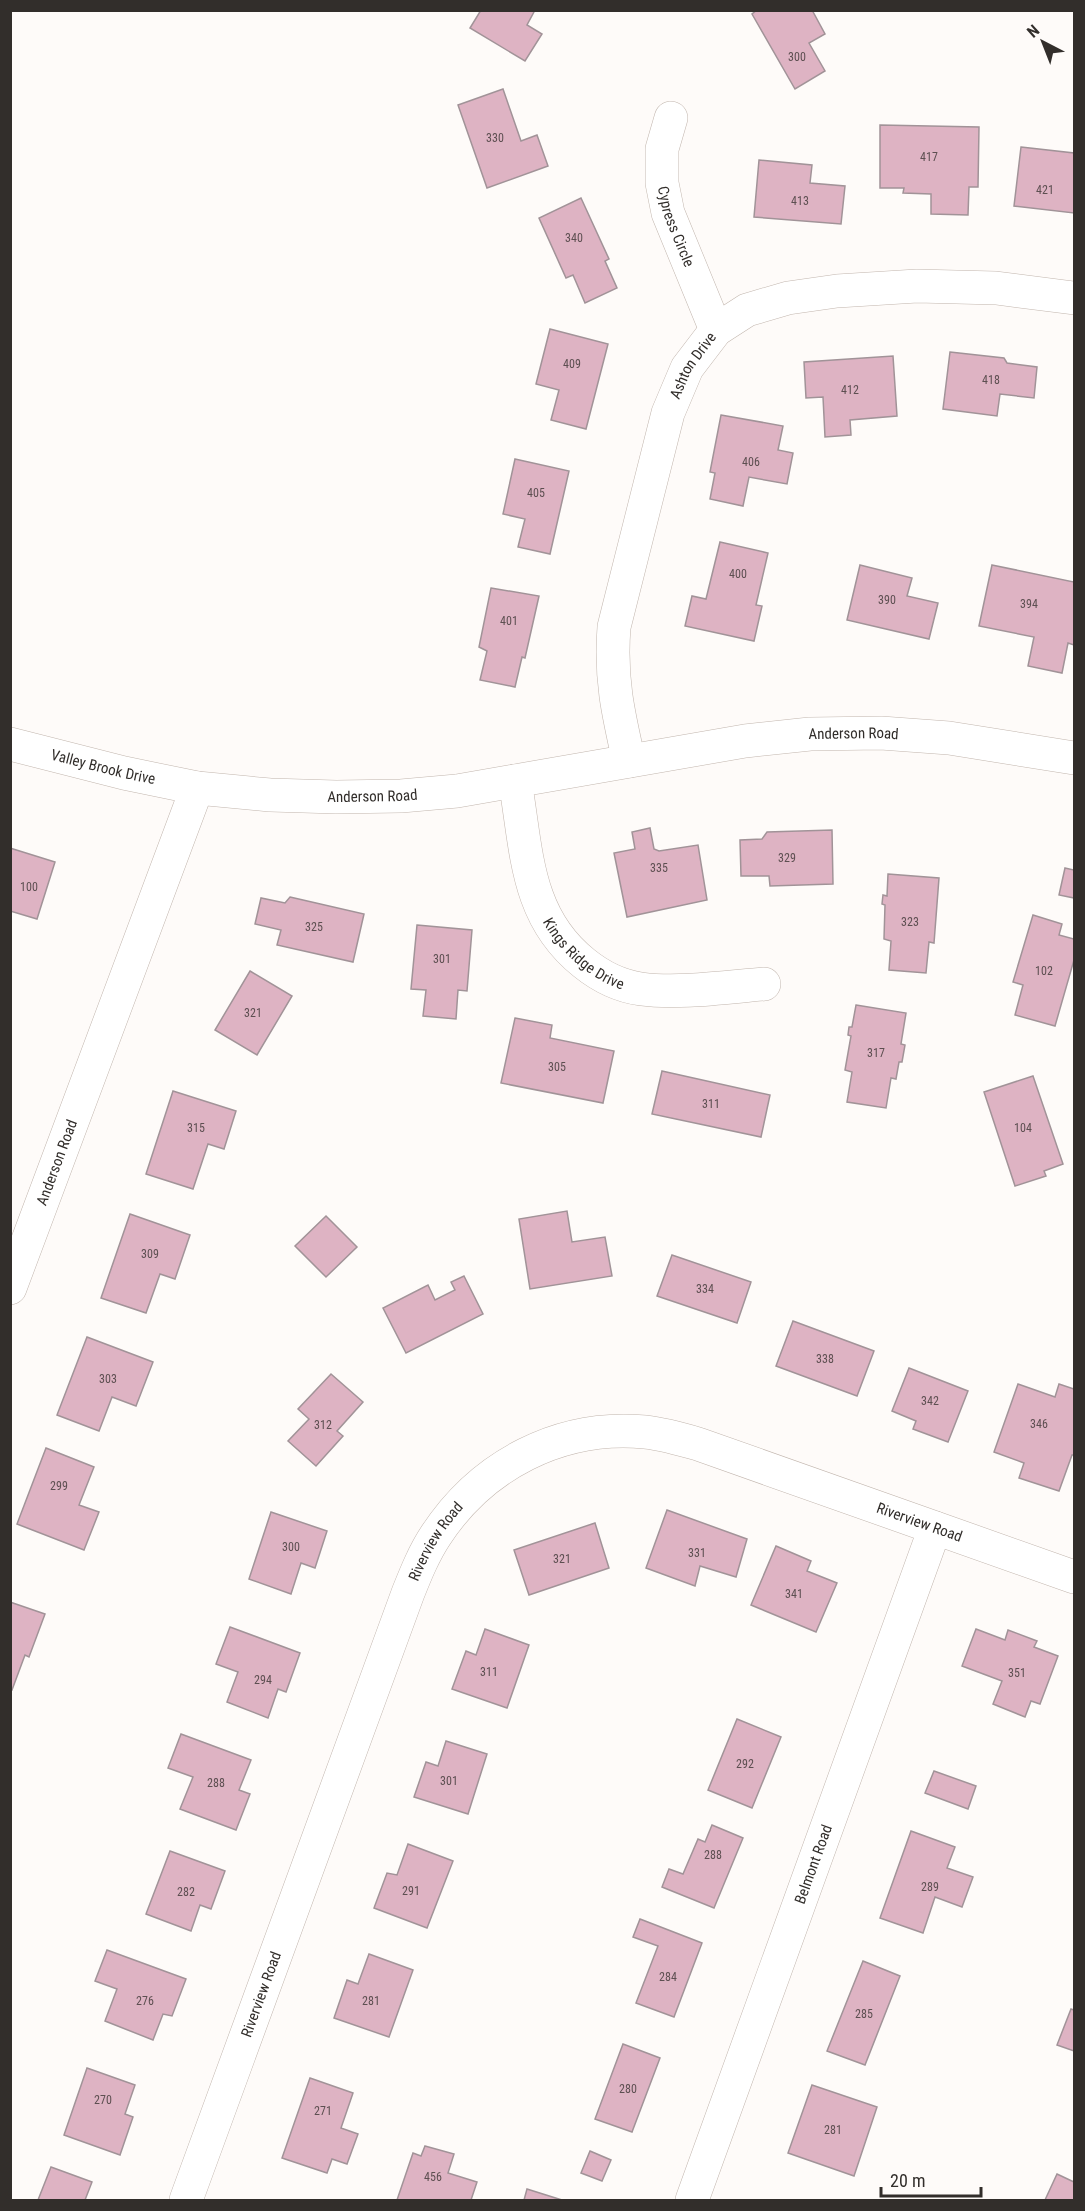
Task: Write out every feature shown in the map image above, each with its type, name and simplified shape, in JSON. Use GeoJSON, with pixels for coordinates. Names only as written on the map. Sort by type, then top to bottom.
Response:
{"type":"FeatureCollection","features":[{"type":"Feature","properties":{"kind":"street","name":"Cypress Circle"},"geometry":{"type":"LineString","coordinates":[[670,118],[662,149],[662,183],[668,213],[716,330]]}},
{"type":"Feature","properties":{"kind":"street","name":"Ashton Drive"},"geometry":{"type":"LineString","coordinates":[[629,761],[617,713],[612,660],[614,627],[668,413],[687,368],[716,330],[747,310],[788,298],[837,291],[928,286],[996,288],[1074,298]]}},
{"type":"Feature","properties":{"kind":"street","name":"Anderson Road"},"geometry":{"type":"LineString","coordinates":[[10,1288],[197,788],[270,795],[401,796],[457,791],[745,741],[810,734],[881,733],[949,738],[1074,758]]}},
{"type":"Feature","properties":{"kind":"street","name":"Valley Brook Drive"},"geometry":{"type":"LineString","coordinates":[[10,744],[124,773],[197,788]]}},
{"type":"Feature","properties":{"kind":"street","name":"Kings Ridge Drive"},"geometry":{"type":"LineString","coordinates":[[516,781],[532,885],[541,909],[554,933],[572,953],[594,971],[616,982],[641,989],[671,990],[764,984]]}},
{"type":"Feature","properties":{"kind":"street","name":"Riverview Road"},"geometry":{"type":"LineString","coordinates":[[187,2200],[408,1593],[435,1537],[452,1514],[491,1474],[534,1450],[561,1441],[590,1434],[618,1431],[645,1432],[698,1444],[1074,1576]]}},
{"type":"Feature","properties":{"kind":"street","name":"Belmont Road"},"geometry":{"type":"LineString","coordinates":[[692,2200],[935,1528]]}},
{"type":"Feature","properties":{"kind":"building"},"geometry":{"type":"Polygon","coordinates":[[[481,10],[535,10],[527,25],[542,34],[525,61],[470,28],[481,10]]]}},
{"type":"Feature","properties":{"kind":"building"},"geometry":{"type":"Polygon","coordinates":[[[757,10],[812,10],[825,34],[809,43],[825,71],[795,89],[752,14],[757,10]]]}},
{"type":"Feature","properties":{"kind":"building"},"geometry":{"type":"Polygon","coordinates":[[[503,89],[521,141],[537,135],[548,166],[487,188],[458,105],[503,89]]]}},
{"type":"Feature","properties":{"kind":"building"},"geometry":{"type":"Polygon","coordinates":[[[880,125],[979,127],[978,187],[969,187],[968,215],[931,214],[931,194],[903,193],[904,188],[880,188],[880,125]]]}},
{"type":"Feature","properties":{"kind":"building"},"geometry":{"type":"Polygon","coordinates":[[[1021,147],[1074,153],[1074,213],[1014,206],[1021,147]]]}},
{"type":"Feature","properties":{"kind":"building"},"geometry":{"type":"Polygon","coordinates":[[[759,160],[812,165],[810,183],[845,186],[841,224],[754,217],[759,160]]]}},
{"type":"Feature","properties":{"kind":"building"},"geometry":{"type":"Polygon","coordinates":[[[581,198],[609,259],[605,261],[617,288],[585,303],[573,275],[566,278],[539,218],[581,198]]]}},
{"type":"Feature","properties":{"kind":"building"},"geometry":{"type":"Polygon","coordinates":[[[550,329],[608,344],[586,429],[551,420],[559,390],[536,384],[550,329]]]}},
{"type":"Feature","properties":{"kind":"building"},"geometry":{"type":"Polygon","coordinates":[[[950,352],[1004,358],[1007,363],[1037,367],[1034,398],[1000,394],[997,416],[943,409],[950,352]]]}},
{"type":"Feature","properties":{"kind":"building"},"geometry":{"type":"Polygon","coordinates":[[[893,356],[897,416],[850,420],[851,435],[825,437],[823,397],[806,398],[804,362],[893,356]]]}},
{"type":"Feature","properties":{"kind":"building"},"geometry":{"type":"Polygon","coordinates":[[[721,415],[783,426],[778,450],[793,453],[787,484],[749,477],[743,506],[710,499],[715,473],[710,472],[721,415]]]}},
{"type":"Feature","properties":{"kind":"building"},"geometry":{"type":"Polygon","coordinates":[[[515,459],[569,471],[550,554],[518,547],[525,519],[503,514],[515,459]]]}},
{"type":"Feature","properties":{"kind":"building"},"geometry":{"type":"Polygon","coordinates":[[[720,542],[768,553],[756,605],[762,606],[754,641],[685,626],[692,596],[706,599],[720,542]]]}},
{"type":"Feature","properties":{"kind":"building"},"geometry":{"type":"Polygon","coordinates":[[[860,565],[912,578],[907,596],[938,603],[929,639],[847,620],[860,565]]]}},
{"type":"Feature","properties":{"kind":"building"},"geometry":{"type":"Polygon","coordinates":[[[992,565],[1074,582],[1074,645],[1068,643],[1062,673],[1028,666],[1034,637],[979,626],[992,565]]]}},
{"type":"Feature","properties":{"kind":"building"},"geometry":{"type":"Polygon","coordinates":[[[491,588],[539,596],[525,658],[522,657],[515,687],[480,680],[487,651],[479,647],[491,588]]]}},
{"type":"Feature","properties":{"kind":"building"},"geometry":{"type":"Polygon","coordinates":[[[650,828],[654,849],[659,851],[698,845],[707,900],[627,917],[614,853],[635,849],[632,832],[650,828]]]}},
{"type":"Feature","properties":{"kind":"building"},"geometry":{"type":"Polygon","coordinates":[[[832,830],[833,884],[770,886],[769,876],[741,876],[740,840],[762,839],[767,832],[832,830]]]}},
{"type":"Feature","properties":{"kind":"building"},"geometry":{"type":"Polygon","coordinates":[[[10,848],[55,862],[37,919],[10,911],[10,848]]]}},
{"type":"Feature","properties":{"kind":"building"},"geometry":{"type":"Polygon","coordinates":[[[1065,868],[1074,870],[1074,898],[1059,895],[1065,868]]]}},
{"type":"Feature","properties":{"kind":"building"},"geometry":{"type":"Polygon","coordinates":[[[888,874],[939,878],[934,943],[929,942],[926,973],[889,970],[891,941],[884,939],[885,905],[882,904],[883,895],[887,896],[888,874]]]}},
{"type":"Feature","properties":{"kind":"building"},"geometry":{"type":"Polygon","coordinates":[[[290,897],[364,914],[353,962],[277,945],[281,930],[255,924],[261,898],[285,903],[290,897]]]}},
{"type":"Feature","properties":{"kind":"building"},"geometry":{"type":"Polygon","coordinates":[[[1033,915],[1062,924],[1059,935],[1074,939],[1074,960],[1055,1026],[1015,1015],[1023,985],[1013,982],[1033,915]]]}},
{"type":"Feature","properties":{"kind":"building"},"geometry":{"type":"Polygon","coordinates":[[[417,925],[472,930],[467,991],[458,990],[456,1019],[423,1016],[426,990],[411,989],[417,925]]]}},
{"type":"Feature","properties":{"kind":"building"},"geometry":{"type":"Polygon","coordinates":[[[250,971],[292,996],[257,1055],[215,1030],[250,971]]]}},
{"type":"Feature","properties":{"kind":"building"},"geometry":{"type":"Polygon","coordinates":[[[856,1005],[906,1013],[901,1044],[905,1045],[902,1062],[899,1062],[896,1079],[891,1078],[886,1108],[847,1102],[852,1072],[845,1070],[851,1036],[848,1035],[849,1027],[852,1027],[856,1005]]]}},
{"type":"Feature","properties":{"kind":"building"},"geometry":{"type":"Polygon","coordinates":[[[515,1018],[552,1025],[550,1038],[614,1051],[603,1103],[501,1083],[515,1018]]]}},
{"type":"Feature","properties":{"kind":"building"},"geometry":{"type":"Polygon","coordinates":[[[662,1071],[770,1095],[761,1137],[652,1114],[662,1071]]]}},
{"type":"Feature","properties":{"kind":"building"},"geometry":{"type":"Polygon","coordinates":[[[1033,1076],[1063,1164],[1044,1171],[1046,1176],[1015,1186],[984,1092],[1033,1076]]]}},
{"type":"Feature","properties":{"kind":"building"},"geometry":{"type":"Polygon","coordinates":[[[173,1091],[236,1111],[224,1149],[208,1144],[193,1189],[146,1174],[173,1091]]]}},
{"type":"Feature","properties":{"kind":"building"},"geometry":{"type":"Polygon","coordinates":[[[567,1211],[572,1242],[605,1237],[612,1276],[530,1289],[519,1219],[567,1211]]]}},
{"type":"Feature","properties":{"kind":"building"},"geometry":{"type":"Polygon","coordinates":[[[130,1214],[190,1235],[175,1279],[160,1274],[146,1313],[101,1298],[130,1214]]]}},
{"type":"Feature","properties":{"kind":"building"},"geometry":{"type":"Polygon","coordinates":[[[326,1216],[357,1247],[326,1277],[295,1246],[326,1216]]]}},
{"type":"Feature","properties":{"kind":"building"},"geometry":{"type":"Polygon","coordinates":[[[672,1255],[751,1282],[737,1323],[657,1296],[672,1255]]]}},
{"type":"Feature","properties":{"kind":"building"},"geometry":{"type":"Polygon","coordinates":[[[464,1276],[483,1314],[406,1353],[383,1308],[428,1285],[435,1300],[455,1290],[451,1282],[464,1276]]]}},
{"type":"Feature","properties":{"kind":"building"},"geometry":{"type":"Polygon","coordinates":[[[793,1321],[874,1351],[857,1396],[776,1366],[793,1321]]]}},
{"type":"Feature","properties":{"kind":"building"},"geometry":{"type":"Polygon","coordinates":[[[87,1337],[153,1362],[136,1406],[112,1397],[99,1431],[57,1415],[87,1337]]]}},
{"type":"Feature","properties":{"kind":"building"},"geometry":{"type":"Polygon","coordinates":[[[909,1368],[968,1391],[948,1442],[913,1429],[916,1421],[892,1411],[909,1368]]]}},
{"type":"Feature","properties":{"kind":"building"},"geometry":{"type":"Polygon","coordinates":[[[331,1374],[363,1402],[337,1431],[343,1436],[316,1466],[288,1441],[309,1419],[298,1409],[331,1374]]]}},
{"type":"Feature","properties":{"kind":"building"},"geometry":{"type":"Polygon","coordinates":[[[1018,1384],[1055,1397],[1059,1384],[1074,1389],[1074,1455],[1072,1455],[1059,1491],[1019,1478],[1024,1463],[994,1452],[1018,1384]]]}},
{"type":"Feature","properties":{"kind":"building"},"geometry":{"type":"Polygon","coordinates":[[[46,1448],[94,1467],[79,1505],[99,1512],[84,1550],[17,1524],[46,1448]]]}},
{"type":"Feature","properties":{"kind":"building"},"geometry":{"type":"Polygon","coordinates":[[[667,1510],[747,1539],[736,1577],[700,1566],[695,1586],[646,1568],[667,1510]]]}},
{"type":"Feature","properties":{"kind":"building"},"geometry":{"type":"Polygon","coordinates":[[[271,1512],[327,1531],[315,1568],[301,1563],[291,1594],[249,1579],[271,1512]]]}},
{"type":"Feature","properties":{"kind":"building"},"geometry":{"type":"Polygon","coordinates":[[[595,1523],[609,1568],[529,1595],[514,1550],[595,1523]]]}},
{"type":"Feature","properties":{"kind":"building"},"geometry":{"type":"Polygon","coordinates":[[[776,1546],[811,1561],[807,1571],[837,1583],[816,1632],[751,1605],[776,1546]]]}},
{"type":"Feature","properties":{"kind":"building"},"geometry":{"type":"Polygon","coordinates":[[[10,1602],[45,1614],[29,1657],[25,1655],[12,1690],[10,1689],[10,1602]]]}},
{"type":"Feature","properties":{"kind":"building"},"geometry":{"type":"Polygon","coordinates":[[[230,1627],[300,1653],[286,1692],[278,1689],[268,1718],[227,1702],[238,1672],[216,1664],[230,1627]]]}},
{"type":"Feature","properties":{"kind":"building"},"geometry":{"type":"Polygon","coordinates":[[[485,1629],[529,1645],[507,1708],[452,1689],[466,1651],[476,1655],[485,1629]]]}},
{"type":"Feature","properties":{"kind":"building"},"geometry":{"type":"Polygon","coordinates":[[[976,1629],[1005,1640],[1008,1630],[1037,1641],[1034,1647],[1058,1656],[1040,1704],[1031,1701],[1025,1717],[993,1704],[1002,1681],[962,1666],[976,1629]]]}},
{"type":"Feature","properties":{"kind":"building"},"geometry":{"type":"Polygon","coordinates":[[[737,1719],[781,1737],[752,1808],[708,1790],[737,1719]]]}},
{"type":"Feature","properties":{"kind":"building"},"geometry":{"type":"Polygon","coordinates":[[[181,1734],[251,1760],[239,1790],[250,1794],[236,1830],[180,1809],[193,1777],[168,1768],[181,1734]]]}},
{"type":"Feature","properties":{"kind":"building"},"geometry":{"type":"Polygon","coordinates":[[[446,1741],[487,1754],[468,1814],[414,1797],[426,1762],[438,1766],[446,1741]]]}},
{"type":"Feature","properties":{"kind":"building"},"geometry":{"type":"Polygon","coordinates":[[[934,1771],[976,1786],[968,1809],[925,1793],[934,1771]]]}},
{"type":"Feature","properties":{"kind":"building"},"geometry":{"type":"Polygon","coordinates":[[[712,1825],[743,1838],[714,1908],[662,1887],[669,1869],[683,1874],[698,1839],[705,1842],[712,1825]]]}},
{"type":"Feature","properties":{"kind":"building"},"geometry":{"type":"Polygon","coordinates":[[[911,1831],[955,1847],[947,1868],[973,1877],[962,1907],[935,1897],[923,1933],[880,1918],[911,1831]]]}},
{"type":"Feature","properties":{"kind":"building"},"geometry":{"type":"Polygon","coordinates":[[[408,1844],[453,1861],[427,1928],[374,1908],[387,1873],[397,1875],[408,1844]]]}},
{"type":"Feature","properties":{"kind":"building"},"geometry":{"type":"Polygon","coordinates":[[[170,1851],[225,1871],[211,1909],[200,1905],[191,1931],[146,1914],[170,1851]]]}},
{"type":"Feature","properties":{"kind":"building"},"geometry":{"type":"Polygon","coordinates":[[[640,1919],[702,1943],[674,2017],[636,2003],[658,1946],[633,1937],[640,1919]]]}},
{"type":"Feature","properties":{"kind":"building"},"geometry":{"type":"Polygon","coordinates":[[[107,1950],[186,1979],[172,2016],[163,2014],[153,2040],[105,2021],[117,1989],[95,1981],[107,1950]]]}},
{"type":"Feature","properties":{"kind":"building"},"geometry":{"type":"Polygon","coordinates":[[[369,1954],[413,1970],[389,2037],[334,2018],[347,1980],[358,1984],[369,1954]]]}},
{"type":"Feature","properties":{"kind":"building"},"geometry":{"type":"Polygon","coordinates":[[[863,1961],[900,1976],[865,2065],[827,2051],[863,1961]]]}},
{"type":"Feature","properties":{"kind":"building"},"geometry":{"type":"Polygon","coordinates":[[[1071,2009],[1074,2010],[1074,2051],[1057,2045],[1071,2009]]]}},
{"type":"Feature","properties":{"kind":"building"},"geometry":{"type":"Polygon","coordinates":[[[623,2044],[660,2058],[632,2132],[595,2119],[623,2044]]]}},
{"type":"Feature","properties":{"kind":"building"},"geometry":{"type":"Polygon","coordinates":[[[87,2068],[135,2085],[125,2114],[133,2117],[120,2155],[64,2135],[87,2068]]]}},
{"type":"Feature","properties":{"kind":"building"},"geometry":{"type":"Polygon","coordinates":[[[310,2078],[353,2093],[341,2128],[358,2134],[347,2164],[332,2159],[327,2173],[282,2158],[310,2078]]]}},
{"type":"Feature","properties":{"kind":"building"},"geometry":{"type":"Polygon","coordinates":[[[812,2085],[877,2107],[854,2176],[788,2153],[812,2085]]]}},
{"type":"Feature","properties":{"kind":"building"},"geometry":{"type":"Polygon","coordinates":[[[425,2146],[454,2154],[448,2173],[477,2182],[471,2200],[397,2200],[413,2153],[421,2156],[425,2146]]]}},
{"type":"Feature","properties":{"kind":"building"},"geometry":{"type":"Polygon","coordinates":[[[590,2151],[611,2160],[602,2181],[581,2173],[590,2151]]]}},
{"type":"Feature","properties":{"kind":"building"},"geometry":{"type":"Polygon","coordinates":[[[51,2167],[92,2182],[85,2200],[38,2200],[51,2167]]]}},
{"type":"Feature","properties":{"kind":"building"},"geometry":{"type":"Polygon","coordinates":[[[1057,2174],[1074,2182],[1074,2200],[1045,2200],[1057,2174]]]}},
{"type":"Feature","properties":{"kind":"building"},"geometry":{"type":"Polygon","coordinates":[[[527,2189],[562,2200],[524,2200],[527,2189]]]}}]}
